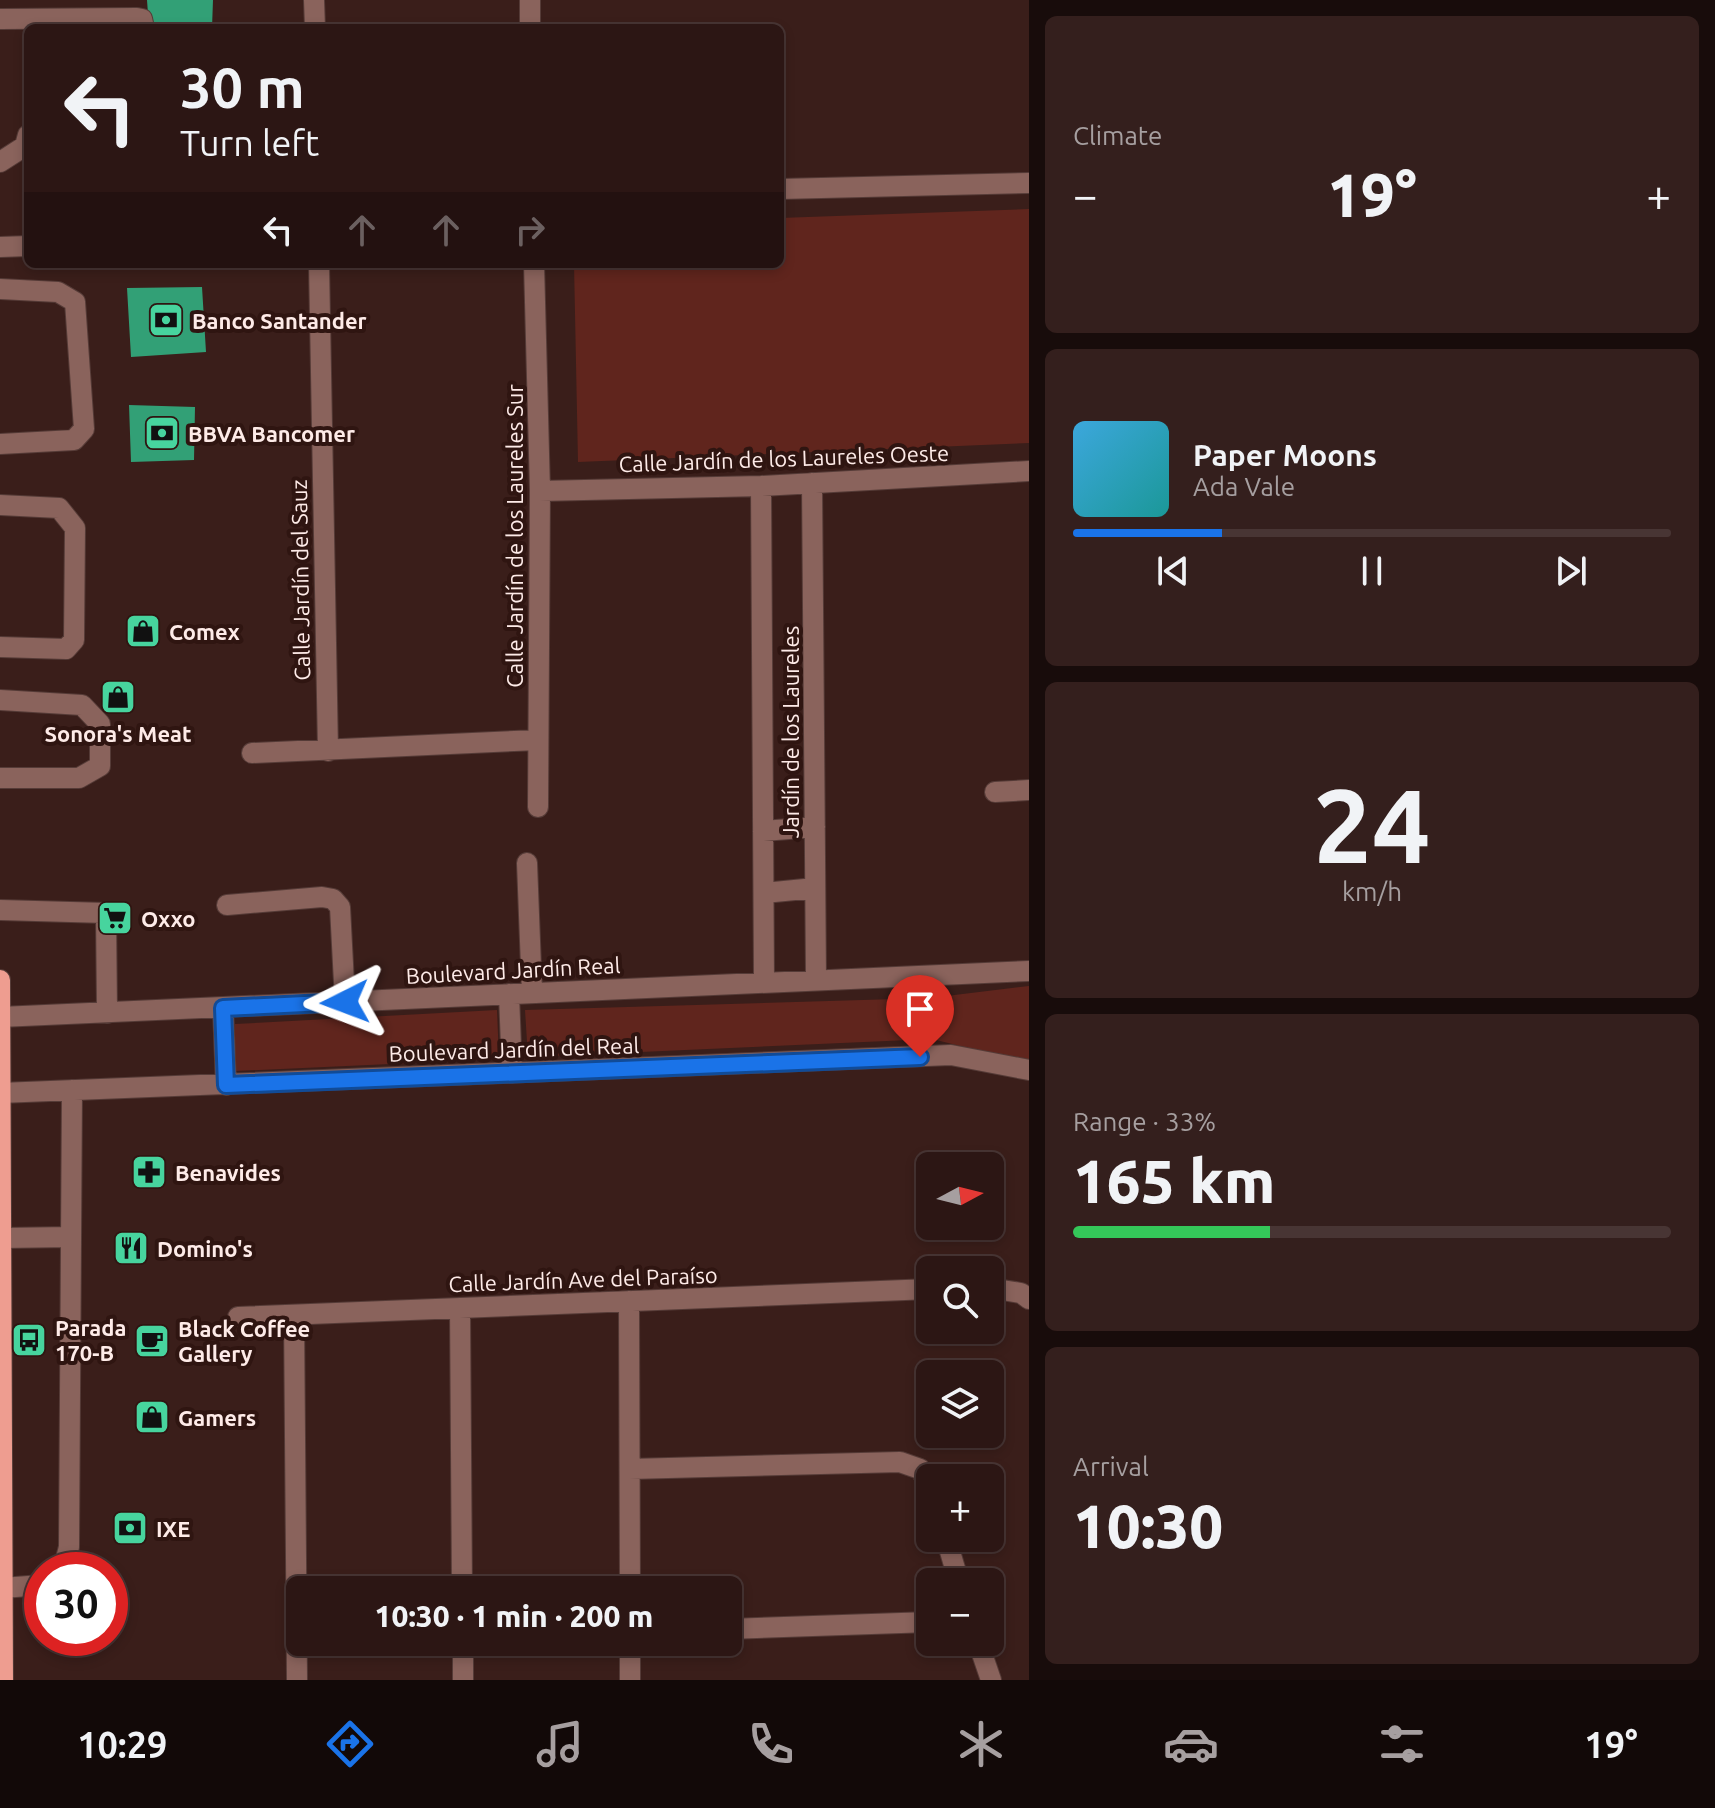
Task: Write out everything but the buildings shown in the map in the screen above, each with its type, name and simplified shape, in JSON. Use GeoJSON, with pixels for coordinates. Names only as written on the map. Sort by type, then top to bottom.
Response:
{"type":"FeatureCollection","features":[{"type":"Feature","properties":{"kind":"main road"},"geometry":{"type":"LineString","coordinates":[[0,980],[3,1680]]}},
{"type":"Feature","properties":{"kind":"street"},"geometry":{"type":"LineString","coordinates":[[314,0],[315,24]]}},
{"type":"Feature","properties":{"kind":"street"},"geometry":{"type":"LineString","coordinates":[[530,0],[530,24]]}},
{"type":"Feature","properties":{"kind":"street"},"geometry":{"type":"LineString","coordinates":[[0,19],[137,18],[142,19],[143,24]]}},
{"type":"Feature","properties":{"kind":"street"},"geometry":{"type":"LineString","coordinates":[[0,162],[24,147]]}},
{"type":"Feature","properties":{"kind":"street"},"geometry":{"type":"LineString","coordinates":[[784,189],[1029,183]]}},
{"type":"Feature","properties":{"kind":"street"},"geometry":{"type":"LineString","coordinates":[[0,247],[24,246]]}},
{"type":"Feature","properties":{"kind":"street","name":"Calle Jardín del Sauz"},"geometry":{"type":"LineString","coordinates":[[319,268],[328,751]]}},
{"type":"Feature","properties":{"kind":"street","name":"Calle Jardín de los Laureles Sur"},"geometry":{"type":"LineString","coordinates":[[534,268],[540,491],[538,807]]}},
{"type":"Feature","properties":{"kind":"street"},"geometry":{"type":"LineString","coordinates":[[0,289],[58,292],[75,302],[84,429],[74,440],[0,444]]}},
{"type":"Feature","properties":{"kind":"street","name":"Calle Jardín de los Laureles Oeste"},"geometry":{"type":"LineString","coordinates":[[540,491],[761,486],[1029,471]]}},
{"type":"Feature","properties":{"kind":"street","name":"Jardín de los Laureles"},"geometry":{"type":"LineString","coordinates":[[812,483],[816,980]]}},
{"type":"Feature","properties":{"kind":"street","name":"Jardín de los Laureles"},"geometry":{"type":"LineString","coordinates":[[761,486],[764,982]]}},
{"type":"Feature","properties":{"kind":"street"},"geometry":{"type":"LineString","coordinates":[[0,505],[59,508],[75,528],[74,640],[66,649],[0,647]]}},
{"type":"Feature","properties":{"kind":"street"},"geometry":{"type":"LineString","coordinates":[[0,700],[82,705],[100,724],[100,766],[79,778],[0,778]]}},
{"type":"Feature","properties":{"kind":"street"},"geometry":{"type":"LineString","coordinates":[[252,753],[538,740]]}},
{"type":"Feature","properties":{"kind":"street"},"geometry":{"type":"LineString","coordinates":[[995,792],[1029,790]]}},
{"type":"Feature","properties":{"kind":"street"},"geometry":{"type":"LineString","coordinates":[[763,831],[815,827]]}},
{"type":"Feature","properties":{"kind":"street"},"geometry":{"type":"LineString","coordinates":[[527,863],[532,993]]}},
{"type":"Feature","properties":{"kind":"street"},"geometry":{"type":"LineString","coordinates":[[764,893],[815,888]]}},
{"type":"Feature","properties":{"kind":"street"},"geometry":{"type":"LineString","coordinates":[[227,905],[322,897],[333,899],[340,907],[345,1002]]}},
{"type":"Feature","properties":{"kind":"street"},"geometry":{"type":"LineString","coordinates":[[0,910],[106,913],[107,1013]]}},
{"type":"Feature","properties":{"kind":"street","name":"Boulevard Jardín Real"},"geometry":{"type":"LineString","coordinates":[[0,1017],[1029,971]]}},
{"type":"Feature","properties":{"kind":"street"},"geometry":{"type":"LineString","coordinates":[[509,994],[512,1073]]}},
{"type":"Feature","properties":{"kind":"street"},"geometry":{"type":"LineString","coordinates":[[223,1008],[226,1085]]}},
{"type":"Feature","properties":{"kind":"street","name":"Boulevard Jardín del Real"},"geometry":{"type":"LineString","coordinates":[[0,1093],[951,1055],[1029,1070]]}},
{"type":"Feature","properties":{"kind":"street"},"geometry":{"type":"LineString","coordinates":[[68,1552],[72,1090]]}},
{"type":"Feature","properties":{"kind":"street"},"geometry":{"type":"LineString","coordinates":[[1,1238],[71,1237]]}},
{"type":"Feature","properties":{"kind":"street","name":"Calle Jardín Ave del Paraíso"},"geometry":{"type":"LineString","coordinates":[[238,1317],[916,1290]]}},
{"type":"Feature","properties":{"kind":"street"},"geometry":{"type":"LineString","coordinates":[[1004,1290],[1021,1293],[1029,1299]]}},
{"type":"Feature","properties":{"kind":"street"},"geometry":{"type":"LineString","coordinates":[[629,1301],[630,1576]]}},
{"type":"Feature","properties":{"kind":"street"},"geometry":{"type":"LineString","coordinates":[[460,1308],[462,1576]]}},
{"type":"Feature","properties":{"kind":"street"},"geometry":{"type":"LineString","coordinates":[[294,1315],[297,1680]]}},
{"type":"Feature","properties":{"kind":"street"},"geometry":{"type":"LineString","coordinates":[[630,1469],[900,1462],[916,1468]]}},
{"type":"Feature","properties":{"kind":"street"},"geometry":{"type":"LineString","coordinates":[[1,1588],[24,1586]]}},
{"type":"Feature","properties":{"kind":"street"},"geometry":{"type":"LineString","coordinates":[[742,1629],[916,1622]]}},
{"type":"Feature","properties":{"kind":"street"},"geometry":{"type":"LineString","coordinates":[[463,1656],[463,1680]]}},
{"type":"Feature","properties":{"kind":"street"},"geometry":{"type":"LineString","coordinates":[[630,1656],[630,1680]]}},
{"type":"Feature","properties":{"kind":"street"},"geometry":{"type":"LineString","coordinates":[[983,1656],[991,1680]]}},
{"type":"Feature","properties":{"kind":"shaded area"},"geometry":{"type":"Polygon","coordinates":[[[1029,209],[1029,443],[578,462],[574,268],[784,268],[784,218],[1029,209]]]}},
{"type":"Feature","properties":{"kind":"shaded area"},"geometry":{"type":"Polygon","coordinates":[[[1029,986],[1029,1063],[932,1039],[528,1057],[525,1010],[930,998],[1029,986]]]}},
{"type":"Feature","properties":{"kind":"shaded area"},"geometry":{"type":"Polygon","coordinates":[[[497,1010],[499,1059],[235,1071],[235,1024],[497,1010]]]}},
{"type":"Feature","properties":{"kind":"place","name":"Banco Santander"},"geometry":{"type":"Point","coordinates":[166,320]}},
{"type":"Feature","properties":{"kind":"place","name":"BBVA Bancomer"},"geometry":{"type":"Point","coordinates":[162,433]}},
{"type":"Feature","properties":{"kind":"place","name":"Comex"},"geometry":{"type":"Point","coordinates":[143,631]}},
{"type":"Feature","properties":{"kind":"place","name":"Sonora's Meat"},"geometry":{"type":"Point","coordinates":[118,697]}},
{"type":"Feature","properties":{"kind":"place","name":"Oxxo"},"geometry":{"type":"Point","coordinates":[115,918]}},
{"type":"Feature","properties":{"kind":"place","name":"Benavides"},"geometry":{"type":"Point","coordinates":[149,1172]}},
{"type":"Feature","properties":{"kind":"place","name":"Domino's"},"geometry":{"type":"Point","coordinates":[131,1248]}},
{"type":"Feature","properties":{"kind":"place","name":"Parada 170-B"},"geometry":{"type":"Point","coordinates":[29,1340]}},
{"type":"Feature","properties":{"kind":"place","name":"Black Coffee Gallery"},"geometry":{"type":"Point","coordinates":[152,1341]}},
{"type":"Feature","properties":{"kind":"place","name":"Gamers"},"geometry":{"type":"Point","coordinates":[152,1417]}},
{"type":"Feature","properties":{"kind":"place","name":"IXE"},"geometry":{"type":"Point","coordinates":[130,1528]}},
{"type":"Feature","properties":{"kind":"route"},"geometry":{"type":"LineString","coordinates":[[345,1002],[223,1008],[226,1085],[920,1057]]}}]}
